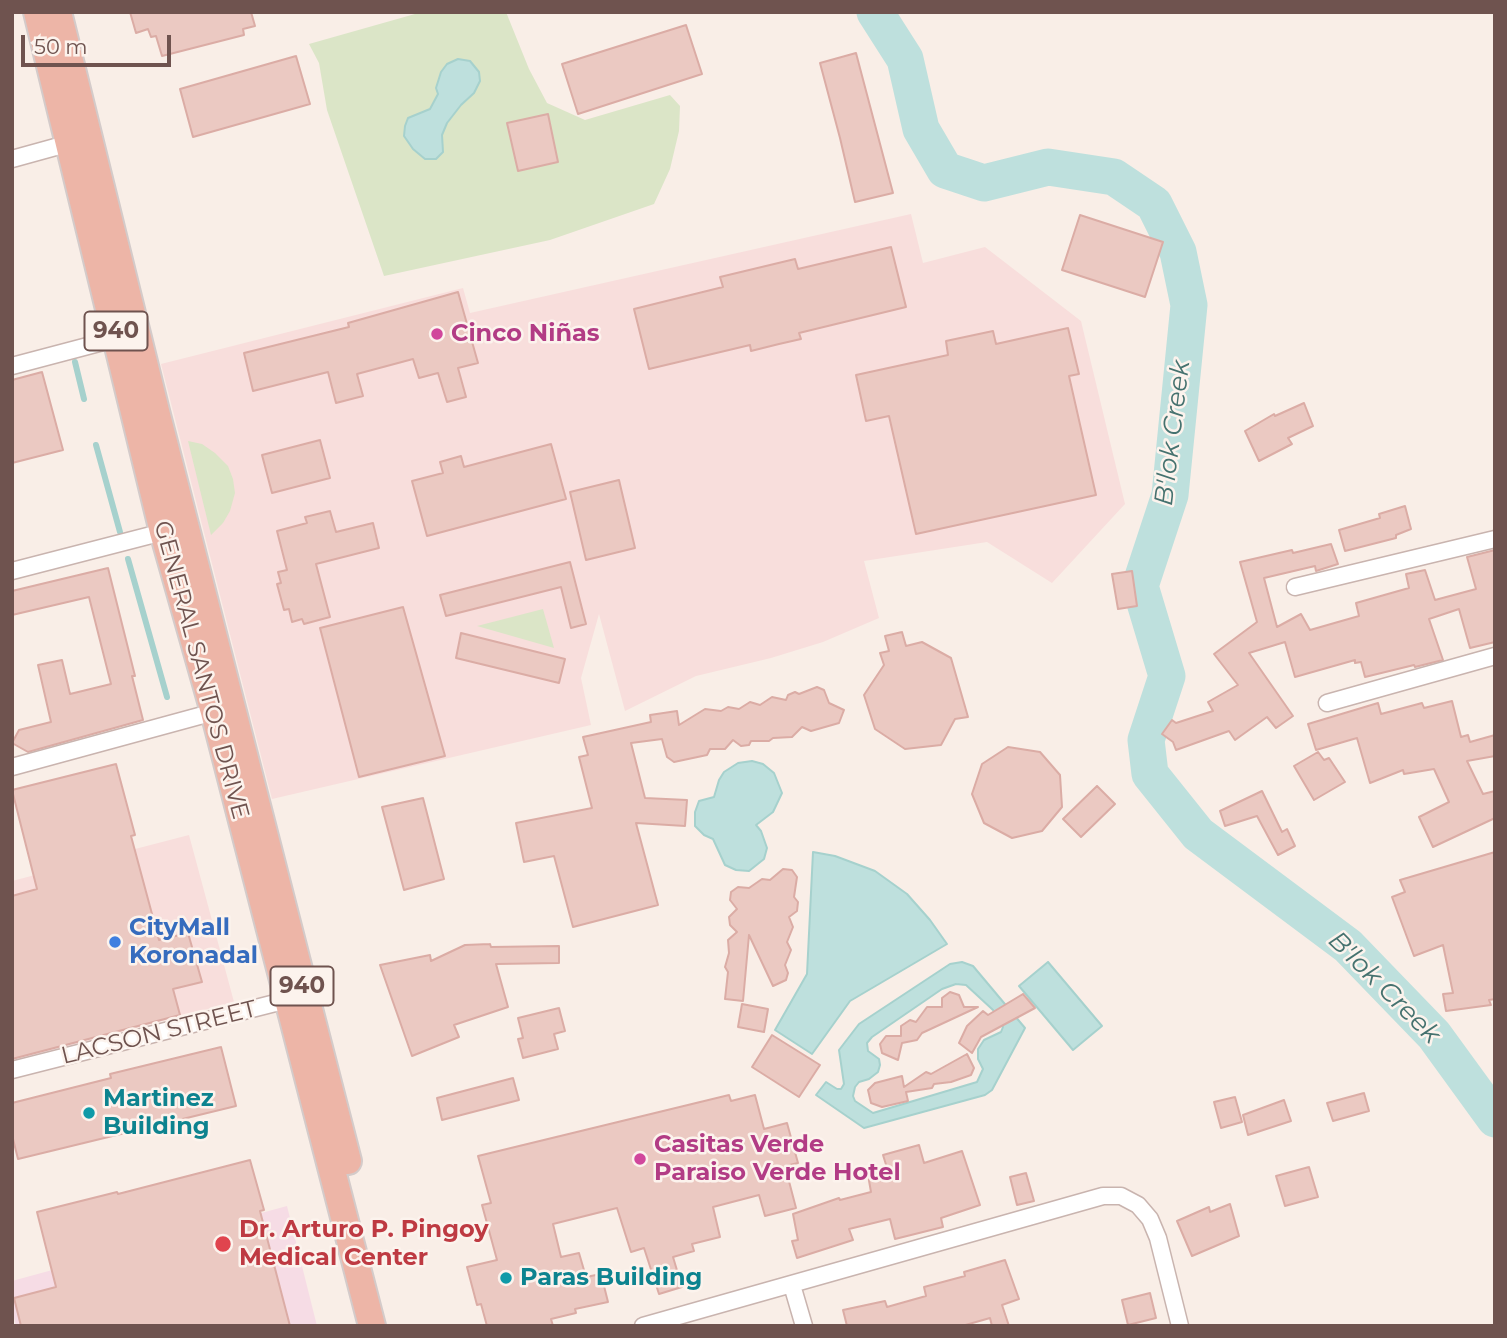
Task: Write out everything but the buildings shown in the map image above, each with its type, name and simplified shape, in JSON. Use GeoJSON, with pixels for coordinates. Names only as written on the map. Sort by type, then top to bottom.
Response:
{"type":"FeatureCollection","features":[{"type":"Feature","properties":{"kind":"highway","name":"GENERAL SANTOS DRIVE"},"geometry":{"type":"LineString","coordinates":[[37,12],[163,532],[390,1326]]}},
{"type":"Feature","properties":{"kind":"highway","name":"GENERAL SANTOS DRIVE"},"geometry":{"type":"LineString","coordinates":[[58,12],[159,424],[372,1326]]}},
{"type":"Feature","properties":{"kind":"street"},"geometry":{"type":"LineString","coordinates":[[12,159],[70,143]]}},
{"type":"Feature","properties":{"kind":"street"},"geometry":{"type":"LineString","coordinates":[[12,366],[118,338]]}},
{"type":"Feature","properties":{"kind":"street"},"geometry":{"type":"LineString","coordinates":[[12,571],[163,532]]}},
{"type":"Feature","properties":{"kind":"street"},"geometry":{"type":"LineString","coordinates":[[1295,587],[1495,539]]}},
{"type":"Feature","properties":{"kind":"street"},"geometry":{"type":"LineString","coordinates":[[1326,703],[1495,656]]}},
{"type":"Feature","properties":{"kind":"street"},"geometry":{"type":"LineString","coordinates":[[12,767],[214,712]]}},
{"type":"Feature","properties":{"kind":"street","name":"LACSON STREET"},"geometry":{"type":"LineString","coordinates":[[12,1070],[296,998]]}},
{"type":"Feature","properties":{"kind":"street"},"geometry":{"type":"LineString","coordinates":[[642,1326],[1103,1196],[1121,1196],[1138,1205],[1150,1219],[1158,1238],[1180,1326]]}},
{"type":"Feature","properties":{"kind":"street"},"geometry":{"type":"LineString","coordinates":[[792,1285],[804,1326]]}},
{"type":"Feature","properties":{"kind":"shaded area"},"geometry":{"type":"Polygon","coordinates":[[[911,214],[923,263],[985,247],[1081,321],[1125,504],[1052,583],[987,542],[864,561],[879,618],[823,642],[696,676],[625,711],[599,614],[581,678],[591,725],[272,799],[161,364],[463,288],[470,313],[911,214]]]}},
{"type":"Feature","properties":{"kind":"shaded area","name":"CityMall Koronadal"},"geometry":{"type":"Polygon","coordinates":[[[189,835],[234,1002],[12,1061],[12,881],[189,835]]]}},
{"type":"Feature","properties":{"kind":"shaded area","name":"Dr. Arturo P. Pingoy Medical Center"},"geometry":{"type":"Polygon","coordinates":[[[287,1206],[317,1326],[16,1326],[12,1310],[12,1281],[287,1206]]]}},
{"type":"Feature","properties":{"kind":"green space"},"geometry":{"type":"Polygon","coordinates":[[[422,12],[506,12],[529,69],[547,103],[585,120],[670,95],[680,106],[679,131],[670,169],[654,204],[550,240],[384,276],[327,110],[319,63],[309,44],[422,12]],[[474,93],[438,94],[430,109],[409,118],[442,135],[447,123],[474,93]]]}},
{"type":"Feature","properties":{"kind":"green space"},"geometry":{"type":"Polygon","coordinates":[[[188,441],[202,444],[215,453],[228,466],[233,479],[235,493],[230,511],[211,535],[188,441]]]}},
{"type":"Feature","properties":{"kind":"green space"},"geometry":{"type":"Polygon","coordinates":[[[543,609],[554,648],[477,626],[543,609]]]}},
{"type":"Feature","properties":{"kind":"water"},"geometry":{"type":"Polygon","coordinates":[[[458,59],[470,61],[479,72],[480,81],[474,93],[447,123],[442,135],[443,152],[436,159],[425,159],[413,149],[404,136],[405,126],[408,118],[430,109],[438,94],[436,88],[441,72],[447,64],[458,59]]]}},
{"type":"Feature","properties":{"kind":"water"},"geometry":{"type":"Polygon","coordinates":[[[752,761],[763,764],[774,773],[782,793],[773,812],[756,825],[767,848],[764,859],[749,871],[736,870],[725,865],[713,839],[695,826],[695,812],[699,801],[714,797],[724,772],[738,763],[752,761]]]}},
{"type":"Feature","properties":{"kind":"water"},"geometry":{"type":"Polygon","coordinates":[[[813,852],[835,856],[875,871],[907,894],[947,944],[850,1001],[812,1054],[775,1030],[807,974],[813,852]]]}},
{"type":"Feature","properties":{"kind":"water"},"geometry":{"type":"Polygon","coordinates":[[[962,962],[973,966],[1025,1028],[992,1090],[985,1095],[864,1128],[816,1095],[826,1082],[841,1089],[844,1084],[839,1050],[859,1024],[950,964],[962,962]],[[956,984],[942,989],[872,1037],[867,1043],[868,1051],[879,1059],[880,1065],[878,1072],[855,1087],[855,1101],[873,1113],[977,1082],[983,1069],[978,1059],[978,1049],[984,1040],[1001,1032],[1003,1027],[993,1010],[966,985],[956,984]]]}},
{"type":"Feature","properties":{"kind":"water"},"geometry":{"type":"Polygon","coordinates":[[[1048,962],[1102,1026],[1073,1050],[1019,986],[1048,962]]]}},
{"type":"Feature","properties":{"kind":"waterway","name":"B'lok Creek"},"geometry":{"type":"LineString","coordinates":[[875,12],[905,59],[921,129],[945,170],[984,183],[1048,167],[1114,177],[1154,204],[1178,252],[1189,305],[1170,495],[1140,586],[1167,676],[1146,740],[1150,774],[1198,834],[1348,946],[1434,1035],[1495,1119]]}},
{"type":"Feature","properties":{"kind":"waterway"},"geometry":{"type":"LineString","coordinates":[[75,362],[84,399]]}},
{"type":"Feature","properties":{"kind":"waterway"},"geometry":{"type":"LineString","coordinates":[[96,445],[120,532]]}},
{"type":"Feature","properties":{"kind":"waterway"},"geometry":{"type":"LineString","coordinates":[[128,559],[167,697]]}},
{"type":"Feature","properties":{"kind":"place","name":"Cinco Niñas"},"geometry":{"type":"Point","coordinates":[437,334]}},
{"type":"Feature","properties":{"kind":"place","name":"CityMall Koronadal"},"geometry":{"type":"Point","coordinates":[115,942]}},
{"type":"Feature","properties":{"kind":"place","name":"Martinez Building"},"geometry":{"type":"Point","coordinates":[89,1113]}},
{"type":"Feature","properties":{"kind":"place","name":"Casitas Verde Paraiso Verde Hotel"},"geometry":{"type":"Point","coordinates":[640,1159]}},
{"type":"Feature","properties":{"kind":"place","name":"Dr. Arturo P. Pingoy Medical Center"},"geometry":{"type":"Point","coordinates":[223,1244]}},
{"type":"Feature","properties":{"kind":"place","name":"Paras Building"},"geometry":{"type":"Point","coordinates":[506,1278]}}]}
